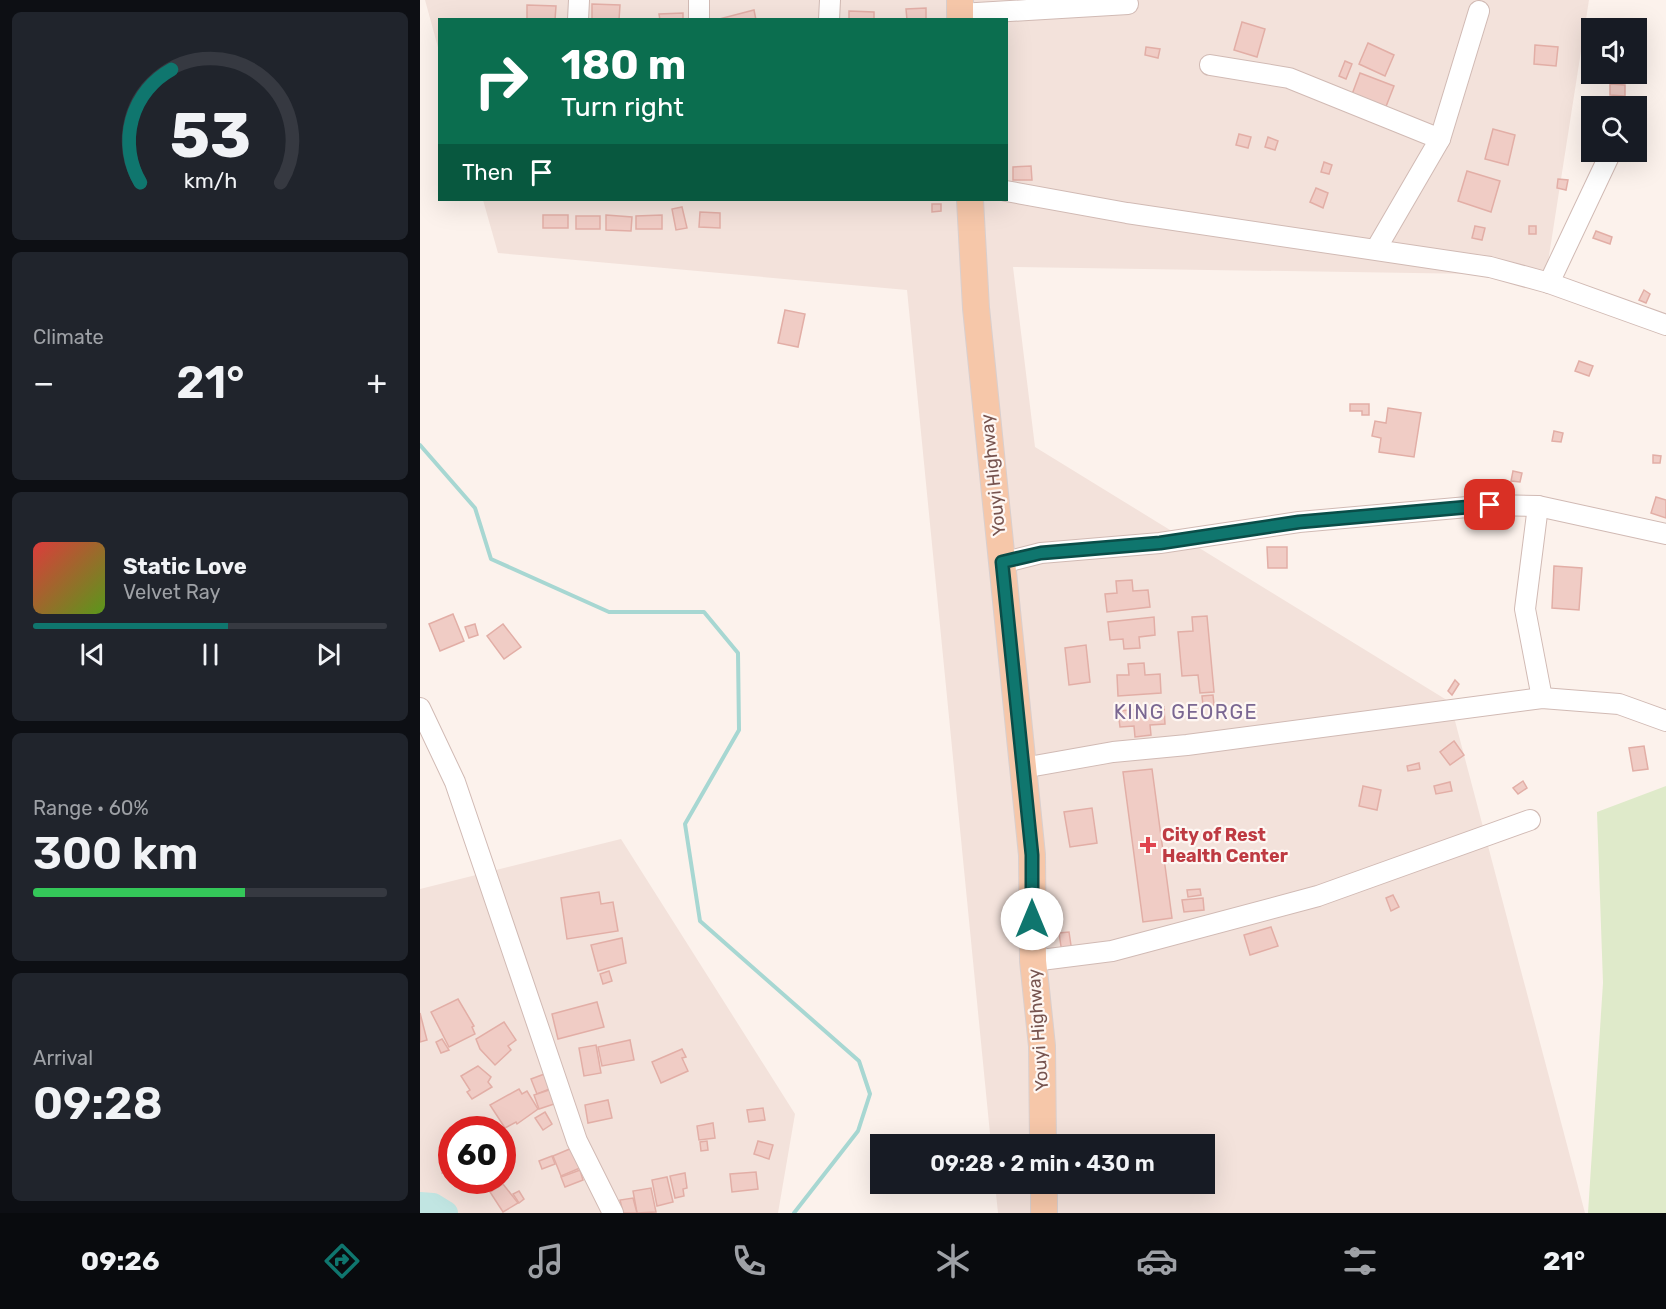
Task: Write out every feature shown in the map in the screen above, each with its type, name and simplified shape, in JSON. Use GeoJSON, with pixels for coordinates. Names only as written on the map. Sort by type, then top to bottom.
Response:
{"type":"FeatureCollection","features":[{"type":"Feature","properties":{"kind":"main road","name":"Youyi Highway"},"geometry":{"type":"LineString","coordinates":[[970,201],[976,308],[1032,855],[1033,961],[1042,1046],[1043,1134]]}},
{"type":"Feature","properties":{"kind":"main road"},"geometry":{"type":"LineString","coordinates":[[1044,1194],[1044,1213]]}},
{"type":"Feature","properties":{"kind":"street"},"geometry":{"type":"LineString","coordinates":[[579,0],[579,18]]}},
{"type":"Feature","properties":{"kind":"street"},"geometry":{"type":"LineString","coordinates":[[699,0],[699,18]]}},
{"type":"Feature","properties":{"kind":"street"},"geometry":{"type":"LineString","coordinates":[[829,18],[830,0]]}},
{"type":"Feature","properties":{"kind":"street"},"geometry":{"type":"LineString","coordinates":[[960,11],[1128,4]]}},
{"type":"Feature","properties":{"kind":"street"},"geometry":{"type":"LineString","coordinates":[[1376,249],[1440,139],[1479,11]]}},
{"type":"Feature","properties":{"kind":"street"},"geometry":{"type":"LineString","coordinates":[[1210,65],[1289,78],[1440,139]]}},
{"type":"Feature","properties":{"kind":"street"},"geometry":{"type":"LineString","coordinates":[[1549,283],[1606,162]]}},
{"type":"Feature","properties":{"kind":"street"},"geometry":{"type":"LineString","coordinates":[[1008,191],[1127,213],[1490,267],[1549,283],[1666,325]]}},
{"type":"Feature","properties":{"kind":"street"},"geometry":{"type":"LineString","coordinates":[[1002,562],[1041,553],[1160,543],[1299,522],[1490,505],[1538,506],[1666,534]]}},
{"type":"Feature","properties":{"kind":"street"},"geometry":{"type":"LineString","coordinates":[[1538,506],[1525,609],[1542,698]]}},
{"type":"Feature","properties":{"kind":"street"},"geometry":{"type":"LineString","coordinates":[[1023,768],[1113,752],[1187,745],[1542,698],[1619,704],[1666,722]]}},
{"type":"Feature","properties":{"kind":"street"},"geometry":{"type":"LineString","coordinates":[[420,708],[455,782],[577,1141],[613,1213]]}},
{"type":"Feature","properties":{"kind":"street"},"geometry":{"type":"LineString","coordinates":[[1033,961],[1112,951],[1318,896],[1530,820]]}},
{"type":"Feature","properties":{"kind":"shaded area"},"geometry":{"type":"Polygon","coordinates":[[[425,0],[1589,0],[1586,18],[1581,18],[1581,51],[1546,275],[1013,267],[1035,447],[1450,702],[1585,1213],[998,1213],[996,1194],[1215,1194],[1215,1134],[990,1134],[907,290],[498,253],[483,201],[1008,201],[1008,18],[438,18],[438,47],[425,0]]]}},
{"type":"Feature","properties":{"kind":"shaded area"},"geometry":{"type":"Polygon","coordinates":[[[621,839],[795,1114],[778,1213],[420,1213],[420,889],[621,839]]]}},
{"type":"Feature","properties":{"kind":"green space"},"geometry":{"type":"Polygon","coordinates":[[[1666,786],[1666,1213],[1588,1213],[1603,983],[1597,812],[1666,786]]]}},
{"type":"Feature","properties":{"kind":"building"},"geometry":{"type":"Polygon","coordinates":[[[592,4],[620,5],[619,18],[592,18],[592,4]]]}},
{"type":"Feature","properties":{"kind":"building"},"geometry":{"type":"Polygon","coordinates":[[[527,5],[556,6],[555,18],[527,18],[527,5]]]}},
{"type":"Feature","properties":{"kind":"building"},"geometry":{"type":"Polygon","coordinates":[[[926,8],[926,18],[907,18],[906,9],[926,8]]]}},
{"type":"Feature","properties":{"kind":"building"},"geometry":{"type":"Polygon","coordinates":[[[754,10],[756,18],[723,18],[754,10]]]}},
{"type":"Feature","properties":{"kind":"building"},"geometry":{"type":"Polygon","coordinates":[[[849,11],[874,12],[874,18],[849,18],[849,11]]]}},
{"type":"Feature","properties":{"kind":"building"},"geometry":{"type":"Polygon","coordinates":[[[683,13],[683,18],[660,18],[659,14],[683,13]]]}},
{"type":"Feature","properties":{"kind":"building"},"geometry":{"type":"Polygon","coordinates":[[[1242,22],[1265,29],[1257,57],[1234,50],[1242,22]]]}},
{"type":"Feature","properties":{"kind":"building"},"geometry":{"type":"Polygon","coordinates":[[[1368,43],[1394,55],[1385,76],[1359,64],[1368,43]]]}},
{"type":"Feature","properties":{"kind":"building"},"geometry":{"type":"Polygon","coordinates":[[[1535,45],[1558,47],[1556,66],[1534,64],[1535,45]]]}},
{"type":"Feature","properties":{"kind":"building"},"geometry":{"type":"Polygon","coordinates":[[[1146,47],[1160,49],[1158,58],[1145,55],[1146,47]]]}},
{"type":"Feature","properties":{"kind":"building"},"geometry":{"type":"Polygon","coordinates":[[[1345,61],[1352,64],[1346,79],[1339,76],[1345,61]]]}},
{"type":"Feature","properties":{"kind":"building"},"geometry":{"type":"Polygon","coordinates":[[[1360,73],[1394,86],[1385,109],[1351,97],[1360,73]]]}},
{"type":"Feature","properties":{"kind":"building"},"geometry":{"type":"Polygon","coordinates":[[[1610,84],[1625,85],[1625,96],[1610,95],[1610,84]]]}},
{"type":"Feature","properties":{"kind":"building"},"geometry":{"type":"Polygon","coordinates":[[[1493,129],[1515,135],[1508,165],[1485,159],[1493,129]]]}},
{"type":"Feature","properties":{"kind":"building"},"geometry":{"type":"Polygon","coordinates":[[[1239,134],[1251,137],[1248,148],[1236,145],[1239,134]]]}},
{"type":"Feature","properties":{"kind":"building"},"geometry":{"type":"Polygon","coordinates":[[[1268,137],[1278,141],[1275,150],[1265,147],[1268,137]]]}},
{"type":"Feature","properties":{"kind":"building"},"geometry":{"type":"Polygon","coordinates":[[[1324,162],[1332,165],[1329,174],[1321,172],[1324,162]]]}},
{"type":"Feature","properties":{"kind":"building"},"geometry":{"type":"Polygon","coordinates":[[[1031,166],[1032,180],[1013,180],[1013,167],[1031,166]]]}},
{"type":"Feature","properties":{"kind":"building"},"geometry":{"type":"Polygon","coordinates":[[[1467,171],[1500,181],[1491,212],[1458,201],[1467,171]]]}},
{"type":"Feature","properties":{"kind":"building"},"geometry":{"type":"Polygon","coordinates":[[[1558,179],[1568,180],[1566,190],[1557,188],[1558,179]]]}},
{"type":"Feature","properties":{"kind":"building"},"geometry":{"type":"Polygon","coordinates":[[[1316,188],[1328,193],[1323,208],[1310,202],[1316,188]]]}},
{"type":"Feature","properties":{"kind":"building"},"geometry":{"type":"Polygon","coordinates":[[[932,204],[941,204],[941,211],[932,212],[932,204]]]}},
{"type":"Feature","properties":{"kind":"building"},"geometry":{"type":"Polygon","coordinates":[[[682,207],[687,228],[676,230],[672,209],[682,207]]]}},
{"type":"Feature","properties":{"kind":"building"},"geometry":{"type":"Polygon","coordinates":[[[700,212],[720,213],[720,228],[699,227],[700,212]]]}},
{"type":"Feature","properties":{"kind":"building"},"geometry":{"type":"Polygon","coordinates":[[[543,215],[568,215],[568,228],[543,228],[543,215]]]}},
{"type":"Feature","properties":{"kind":"building"},"geometry":{"type":"Polygon","coordinates":[[[606,215],[632,217],[631,231],[606,230],[606,215]]]}},
{"type":"Feature","properties":{"kind":"building"},"geometry":{"type":"Polygon","coordinates":[[[662,215],[662,229],[636,229],[636,216],[662,215]]]}},
{"type":"Feature","properties":{"kind":"building"},"geometry":{"type":"Polygon","coordinates":[[[576,216],[600,216],[600,229],[576,229],[576,216]]]}},
{"type":"Feature","properties":{"kind":"building"},"geometry":{"type":"Polygon","coordinates":[[[1475,226],[1485,228],[1482,240],[1472,238],[1475,226]]]}},
{"type":"Feature","properties":{"kind":"building"},"geometry":{"type":"Polygon","coordinates":[[[1529,226],[1536,226],[1536,234],[1529,234],[1529,226]]]}},
{"type":"Feature","properties":{"kind":"building"},"geometry":{"type":"Polygon","coordinates":[[[1596,231],[1612,237],[1610,244],[1593,238],[1596,231]]]}},
{"type":"Feature","properties":{"kind":"building"},"geometry":{"type":"Polygon","coordinates":[[[1644,290],[1650,294],[1646,303],[1639,300],[1644,290]]]}},
{"type":"Feature","properties":{"kind":"building"},"geometry":{"type":"Polygon","coordinates":[[[785,310],[805,314],[798,347],[778,343],[785,310]]]}},
{"type":"Feature","properties":{"kind":"building"},"geometry":{"type":"Polygon","coordinates":[[[1579,361],[1593,366],[1589,376],[1575,371],[1579,361]]]}},
{"type":"Feature","properties":{"kind":"building"},"geometry":{"type":"Polygon","coordinates":[[[1350,404],[1369,404],[1369,415],[1362,415],[1362,411],[1350,411],[1350,404]]]}},
{"type":"Feature","properties":{"kind":"building"},"geometry":{"type":"Polygon","coordinates":[[[1388,408],[1421,413],[1414,457],[1379,452],[1381,438],[1372,436],[1375,421],[1386,423],[1388,408]]]}},
{"type":"Feature","properties":{"kind":"building"},"geometry":{"type":"Polygon","coordinates":[[[1554,431],[1563,433],[1561,442],[1552,441],[1554,431]]]}},
{"type":"Feature","properties":{"kind":"building"},"geometry":{"type":"Polygon","coordinates":[[[1653,455],[1661,456],[1660,463],[1653,463],[1653,455]]]}},
{"type":"Feature","properties":{"kind":"building"},"geometry":{"type":"Polygon","coordinates":[[[1513,471],[1522,473],[1520,482],[1511,481],[1513,471]]]}},
{"type":"Feature","properties":{"kind":"building"},"geometry":{"type":"Polygon","coordinates":[[[1656,497],[1666,500],[1666,518],[1651,513],[1656,497]]]}},
{"type":"Feature","properties":{"kind":"building"},"geometry":{"type":"Polygon","coordinates":[[[1267,547],[1287,547],[1287,568],[1268,568],[1267,547]]]}},
{"type":"Feature","properties":{"kind":"building"},"geometry":{"type":"Polygon","coordinates":[[[1554,566],[1582,568],[1579,610],[1552,608],[1554,566]]]}},
{"type":"Feature","properties":{"kind":"building"},"geometry":{"type":"Polygon","coordinates":[[[1132,580],[1133,591],[1148,590],[1150,607],[1107,612],[1105,594],[1117,593],[1116,581],[1132,580]]]}},
{"type":"Feature","properties":{"kind":"building"},"geometry":{"type":"Polygon","coordinates":[[[453,614],[464,641],[440,651],[429,624],[453,614]]]}},
{"type":"Feature","properties":{"kind":"building"},"geometry":{"type":"Polygon","coordinates":[[[1207,616],[1214,692],[1200,693],[1198,675],[1182,676],[1178,632],[1193,631],[1192,617],[1207,616]]]}},
{"type":"Feature","properties":{"kind":"building"},"geometry":{"type":"Polygon","coordinates":[[[1154,617],[1155,635],[1139,637],[1140,648],[1124,649],[1123,639],[1110,640],[1108,622],[1154,617]]]}},
{"type":"Feature","properties":{"kind":"building"},"geometry":{"type":"Polygon","coordinates":[[[475,624],[478,635],[469,638],[465,627],[475,624]]]}},
{"type":"Feature","properties":{"kind":"building"},"geometry":{"type":"Polygon","coordinates":[[[503,624],[521,647],[504,659],[487,636],[503,624]]]}},
{"type":"Feature","properties":{"kind":"building"},"geometry":{"type":"Polygon","coordinates":[[[1086,645],[1090,682],[1069,685],[1065,648],[1086,645]]]}},
{"type":"Feature","properties":{"kind":"building"},"geometry":{"type":"Polygon","coordinates":[[[1144,663],[1145,675],[1160,674],[1161,693],[1118,696],[1117,675],[1129,675],[1128,664],[1144,663]]]}},
{"type":"Feature","properties":{"kind":"building"},"geometry":{"type":"Polygon","coordinates":[[[1455,680],[1459,684],[1452,695],[1448,691],[1455,680]]]}},
{"type":"Feature","properties":{"kind":"building"},"geometry":{"type":"Polygon","coordinates":[[[1213,695],[1214,705],[1203,706],[1202,696],[1213,695]]]}},
{"type":"Feature","properties":{"kind":"building"},"geometry":{"type":"Polygon","coordinates":[[[1164,707],[1165,724],[1150,725],[1151,735],[1135,737],[1134,726],[1120,727],[1118,711],[1164,707]]]}},
{"type":"Feature","properties":{"kind":"building"},"geometry":{"type":"Polygon","coordinates":[[[1454,741],[1464,755],[1450,765],[1440,752],[1454,741]]]}},
{"type":"Feature","properties":{"kind":"building"},"geometry":{"type":"Polygon","coordinates":[[[1644,746],[1648,769],[1633,771],[1629,748],[1644,746]]]}},
{"type":"Feature","properties":{"kind":"building"},"geometry":{"type":"Polygon","coordinates":[[[1419,763],[1420,769],[1408,771],[1407,766],[1419,763]]]}},
{"type":"Feature","properties":{"kind":"building","name":"City of Rest Health Center"},"geometry":{"type":"Polygon","coordinates":[[[1152,769],[1172,918],[1143,922],[1123,772],[1152,769]]]}},
{"type":"Feature","properties":{"kind":"building"},"geometry":{"type":"Polygon","coordinates":[[[1523,781],[1527,788],[1518,794],[1513,788],[1523,781]]]}},
{"type":"Feature","properties":{"kind":"building"},"geometry":{"type":"Polygon","coordinates":[[[1450,782],[1452,791],[1436,794],[1434,786],[1450,782]]]}},
{"type":"Feature","properties":{"kind":"building"},"geometry":{"type":"Polygon","coordinates":[[[1363,786],[1381,790],[1377,810],[1359,806],[1363,786]]]}},
{"type":"Feature","properties":{"kind":"building"},"geometry":{"type":"Polygon","coordinates":[[[1092,808],[1097,843],[1070,847],[1064,812],[1092,808]]]}},
{"type":"Feature","properties":{"kind":"building"},"geometry":{"type":"Polygon","coordinates":[[[1200,889],[1201,895],[1188,897],[1187,890],[1200,889]]]}},
{"type":"Feature","properties":{"kind":"building"},"geometry":{"type":"Polygon","coordinates":[[[599,892],[601,904],[613,902],[618,931],[567,939],[561,898],[599,892]]]}},
{"type":"Feature","properties":{"kind":"building"},"geometry":{"type":"Polygon","coordinates":[[[1393,895],[1399,907],[1391,911],[1386,898],[1393,895]]]}},
{"type":"Feature","properties":{"kind":"building"},"geometry":{"type":"Polygon","coordinates":[[[1203,898],[1204,910],[1184,912],[1182,900],[1203,898]]]}},
{"type":"Feature","properties":{"kind":"building"},"geometry":{"type":"Polygon","coordinates":[[[1271,927],[1278,946],[1250,955],[1244,935],[1271,927]]]}},
{"type":"Feature","properties":{"kind":"building"},"geometry":{"type":"Polygon","coordinates":[[[1069,932],[1072,952],[1062,953],[1059,933],[1069,932]]]}},
{"type":"Feature","properties":{"kind":"building"},"geometry":{"type":"Polygon","coordinates":[[[622,938],[626,963],[598,971],[591,945],[622,938]]]}},
{"type":"Feature","properties":{"kind":"building"},"geometry":{"type":"Polygon","coordinates":[[[609,971],[612,981],[603,984],[600,974],[609,971]]]}},
{"type":"Feature","properties":{"kind":"building"},"geometry":{"type":"Polygon","coordinates":[[[458,999],[474,1026],[472,1027],[475,1034],[449,1047],[431,1012],[458,999]]]}},
{"type":"Feature","properties":{"kind":"building"},"geometry":{"type":"Polygon","coordinates":[[[597,1002],[604,1027],[558,1039],[552,1014],[597,1002]]]}},
{"type":"Feature","properties":{"kind":"building"},"geometry":{"type":"Polygon","coordinates":[[[420,1013],[427,1040],[420,1042],[420,1013]]]}},
{"type":"Feature","properties":{"kind":"building"},"geometry":{"type":"Polygon","coordinates":[[[504,1022],[516,1040],[508,1046],[511,1050],[495,1065],[480,1049],[476,1039],[504,1022]]]}},
{"type":"Feature","properties":{"kind":"building"},"geometry":{"type":"Polygon","coordinates":[[[442,1039],[449,1050],[441,1053],[436,1042],[442,1039]]]}},
{"type":"Feature","properties":{"kind":"building"},"geometry":{"type":"Polygon","coordinates":[[[630,1040],[634,1060],[602,1066],[598,1047],[630,1040]]]}},
{"type":"Feature","properties":{"kind":"building"},"geometry":{"type":"Polygon","coordinates":[[[596,1045],[601,1073],[584,1076],[579,1048],[596,1045]]]}},
{"type":"Feature","properties":{"kind":"building"},"geometry":{"type":"Polygon","coordinates":[[[682,1049],[686,1057],[682,1058],[688,1071],[661,1083],[652,1062],[682,1049]]]}},
{"type":"Feature","properties":{"kind":"building"},"geometry":{"type":"Polygon","coordinates":[[[478,1066],[491,1077],[488,1082],[492,1087],[472,1099],[467,1092],[470,1090],[461,1076],[478,1066]]]}},
{"type":"Feature","properties":{"kind":"building"},"geometry":{"type":"Polygon","coordinates":[[[547,1073],[552,1088],[537,1094],[531,1079],[547,1073]]]}},
{"type":"Feature","properties":{"kind":"building"},"geometry":{"type":"Polygon","coordinates":[[[519,1089],[522,1094],[527,1091],[538,1109],[517,1124],[516,1116],[497,1116],[490,1105],[519,1089]]]}},
{"type":"Feature","properties":{"kind":"building"},"geometry":{"type":"Polygon","coordinates":[[[552,1089],[557,1103],[539,1109],[534,1095],[552,1089]]]}},
{"type":"Feature","properties":{"kind":"building"},"geometry":{"type":"Polygon","coordinates":[[[608,1100],[612,1118],[588,1123],[585,1105],[608,1100]]]}},
{"type":"Feature","properties":{"kind":"building"},"geometry":{"type":"Polygon","coordinates":[[[763,1108],[765,1120],[749,1122],[747,1110],[763,1108]]]}},
{"type":"Feature","properties":{"kind":"building"},"geometry":{"type":"Polygon","coordinates":[[[545,1112],[552,1124],[543,1130],[535,1118],[545,1112]]]}},
{"type":"Feature","properties":{"kind":"building"},"geometry":{"type":"Polygon","coordinates":[[[713,1123],[715,1138],[699,1140],[697,1126],[713,1123]]]}},
{"type":"Feature","properties":{"kind":"building"},"geometry":{"type":"Polygon","coordinates":[[[707,1141],[708,1150],[701,1151],[700,1142],[707,1141]]]}},
{"type":"Feature","properties":{"kind":"building"},"geometry":{"type":"Polygon","coordinates":[[[758,1141],[773,1145],[769,1159],[754,1154],[758,1141]]]}},
{"type":"Feature","properties":{"kind":"building"},"geometry":{"type":"Polygon","coordinates":[[[572,1148],[580,1168],[561,1176],[553,1156],[572,1148]]]}},
{"type":"Feature","properties":{"kind":"building"},"geometry":{"type":"Polygon","coordinates":[[[552,1156],[555,1164],[542,1169],[539,1161],[552,1156]]]}},
{"type":"Feature","properties":{"kind":"building"},"geometry":{"type":"Polygon","coordinates":[[[580,1170],[583,1180],[565,1187],[561,1177],[580,1170]]]}},
{"type":"Feature","properties":{"kind":"building"},"geometry":{"type":"Polygon","coordinates":[[[756,1172],[758,1189],[732,1192],[730,1174],[756,1172]]]}},
{"type":"Feature","properties":{"kind":"building"},"geometry":{"type":"Polygon","coordinates":[[[685,1173],[687,1188],[683,1189],[684,1196],[675,1198],[670,1176],[685,1173]]]}},
{"type":"Feature","properties":{"kind":"building"},"geometry":{"type":"Polygon","coordinates":[[[667,1177],[673,1202],[657,1206],[652,1180],[667,1177]]]}},
{"type":"Feature","properties":{"kind":"building"},"geometry":{"type":"Polygon","coordinates":[[[651,1188],[656,1212],[637,1213],[633,1191],[651,1188]]]}},
{"type":"Feature","properties":{"kind":"building"},"geometry":{"type":"Polygon","coordinates":[[[519,1191],[524,1199],[519,1203],[513,1194],[519,1191]]]}},
{"type":"Feature","properties":{"kind":"building"},"geometry":{"type":"Polygon","coordinates":[[[491,1194],[511,1194],[518,1203],[503,1212],[491,1194]]]}},
{"type":"Feature","properties":{"kind":"building"},"geometry":{"type":"Polygon","coordinates":[[[633,1198],[637,1213],[623,1213],[620,1200],[633,1198]]]}},
{"type":"Feature","properties":{"kind":"waterway"},"geometry":{"type":"LineString","coordinates":[[420,445],[475,508],[491,559],[609,612],[704,612],[738,653],[739,730],[685,824],[700,921],[859,1061],[870,1094],[858,1131],[794,1213]]}},
{"type":"Feature","properties":{"kind":"waterway"},"geometry":{"type":"LineString","coordinates":[[420,1204],[433,1205],[446,1213]]}},
{"type":"Feature","properties":{"kind":"place","name":"City of Rest Health Center"},"geometry":{"type":"Point","coordinates":[1148,845]}},
{"type":"Feature","properties":{"kind":"district","name":"KING GEORGE"},"geometry":{"type":"Point","coordinates":[1186,712]}},
{"type":"Feature","properties":{"kind":"route"},"geometry":{"type":"LineString","coordinates":[[1032,919],[1032,855],[1002,562],[1041,553],[1160,543],[1299,522],[1490,505]]}}]}
